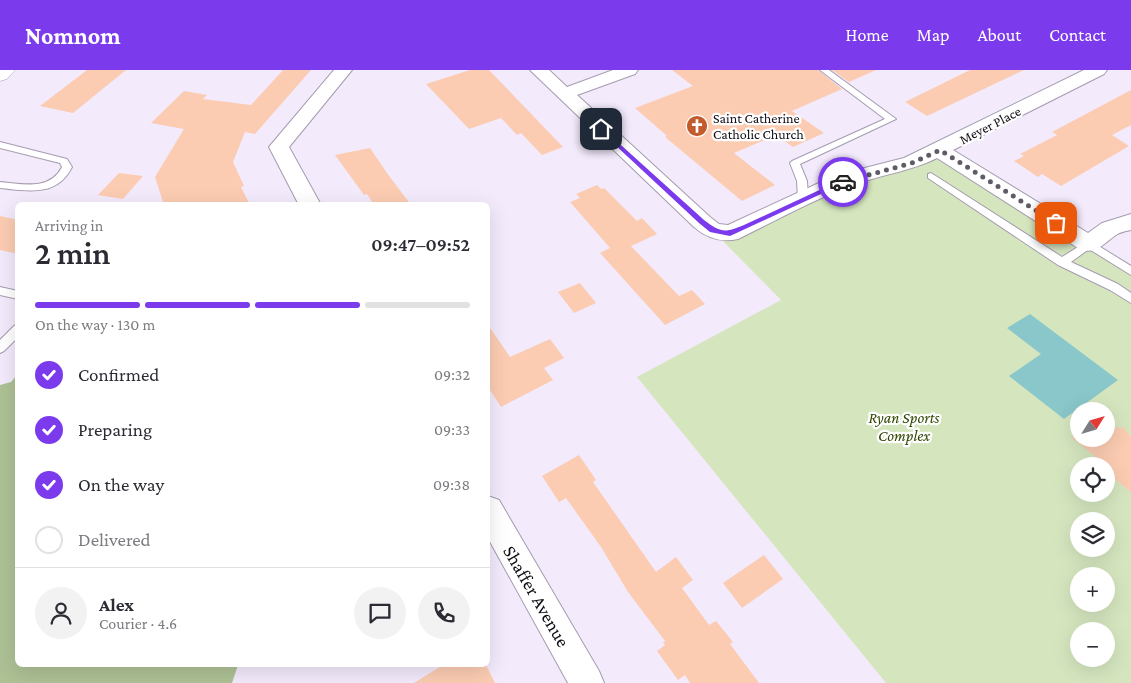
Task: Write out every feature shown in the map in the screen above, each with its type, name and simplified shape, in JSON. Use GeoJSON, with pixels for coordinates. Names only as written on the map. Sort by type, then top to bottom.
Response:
{"type":"FeatureCollection","features":[{"type":"Feature","properties":{"kind":"main road"},"geometry":{"type":"LineString","coordinates":[[0,75],[6,70]]}},
{"type":"Feature","properties":{"kind":"street"},"geometry":{"type":"LineString","coordinates":[[308,202],[279,147],[343,70]]}},
{"type":"Feature","properties":{"kind":"street"},"geometry":{"type":"LineString","coordinates":[[539,70],[564,94],[628,70]]}},
{"type":"Feature","properties":{"kind":"street","name":"Meyer Place"},"geometry":{"type":"LineString","coordinates":[[564,94],[713,230],[730,233],[852,178],[912,163],[1098,70]]}},
{"type":"Feature","properties":{"kind":"street"},"geometry":{"type":"LineString","coordinates":[[940,150],[1089,244],[1110,228],[1131,222]]}},
{"type":"Feature","properties":{"kind":"street","name":"Shaffer Avenue"},"geometry":{"type":"LineString","coordinates":[[490,513],[587,683]]}},
{"type":"Feature","properties":{"kind":"lane"},"geometry":{"type":"LineString","coordinates":[[803,199],[802,181],[795,163],[891,119],[824,70]]}},
{"type":"Feature","properties":{"kind":"lane"},"geometry":{"type":"LineString","coordinates":[[0,145],[64,161],[67,167],[65,173],[55,182],[38,188],[0,185]]}},
{"type":"Feature","properties":{"kind":"lane"},"geometry":{"type":"LineString","coordinates":[[931,176],[1062,262],[1114,287],[1131,299]]}},
{"type":"Feature","properties":{"kind":"lane"},"geometry":{"type":"LineString","coordinates":[[1062,262],[1089,244],[1131,271]]}},
{"type":"Feature","properties":{"kind":"lane"},"geometry":{"type":"LineString","coordinates":[[0,291],[15,294]]}},
{"type":"Feature","properties":{"kind":"lane"},"geometry":{"type":"LineString","coordinates":[[0,348],[15,332]]}},
{"type":"Feature","properties":{"kind":"green space","name":"Ryan Sports Complex"},"geometry":{"type":"Polygon","coordinates":[[[940,151],[1131,271],[1131,683],[886,683],[637,377],[781,300],[713,231],[940,151]]]}},
{"type":"Feature","properties":{"kind":"shaded area"},"geometry":{"type":"Polygon","coordinates":[[[1030,314],[1118,380],[1088,402],[1070,402],[1070,415],[1064,419],[1009,376],[1041,354],[1007,328],[1030,314]]]}},
{"type":"Feature","properties":{"kind":"shaded area"},"geometry":{"type":"Polygon","coordinates":[[[15,377],[15,667],[237,667],[232,683],[0,683],[0,385],[11,382],[15,377]]]}},
{"type":"Feature","properties":{"kind":"building"},"geometry":{"type":"Polygon","coordinates":[[[87,70],[126,70],[73,113],[40,106],[87,70]]]}},
{"type":"Feature","properties":{"kind":"building"},"geometry":{"type":"Polygon","coordinates":[[[283,70],[311,70],[255,134],[245,132],[233,162],[244,186],[241,187],[248,202],[163,202],[155,177],[184,129],[151,123],[184,91],[207,95],[203,99],[251,105],[283,70]]]}},
{"type":"Feature","properties":{"kind":"building"},"geometry":{"type":"Polygon","coordinates":[[[470,70],[489,70],[563,147],[542,155],[521,133],[517,135],[501,118],[469,129],[426,84],[470,70]]]}},
{"type":"Feature","properties":{"kind":"building"},"geometry":{"type":"Polygon","coordinates":[[[672,70],[818,70],[842,89],[792,111],[824,133],[793,147],[776,135],[734,153],[775,185],[742,201],[665,137],[667,136],[635,108],[693,86],[672,70]]]}},
{"type":"Feature","properties":{"kind":"building"},"geometry":{"type":"Polygon","coordinates":[[[832,70],[876,70],[849,82],[832,70]]]}},
{"type":"Feature","properties":{"kind":"building"},"geometry":{"type":"Polygon","coordinates":[[[970,70],[1024,70],[927,116],[905,102],[970,70]]]}},
{"type":"Feature","properties":{"kind":"building"},"geometry":{"type":"Polygon","coordinates":[[[1131,90],[1131,125],[1112,135],[1129,146],[1061,186],[1042,174],[1038,177],[1014,161],[1024,156],[1020,154],[1057,135],[1052,132],[1131,90]]]}},
{"type":"Feature","properties":{"kind":"building"},"geometry":{"type":"Polygon","coordinates":[[[370,148],[409,202],[372,202],[367,194],[364,195],[335,155],[370,148]]]}},
{"type":"Feature","properties":{"kind":"building"},"geometry":{"type":"Polygon","coordinates":[[[119,173],[143,176],[123,199],[98,195],[119,173]]]}},
{"type":"Feature","properties":{"kind":"building"},"geometry":{"type":"Polygon","coordinates":[[[597,185],[601,189],[604,188],[637,221],[642,218],[657,234],[631,246],[679,296],[692,290],[705,304],[665,325],[600,253],[610,248],[570,202],[580,198],[576,194],[597,185]]]}},
{"type":"Feature","properties":{"kind":"building"},"geometry":{"type":"Polygon","coordinates":[[[0,216],[15,219],[15,253],[0,250],[0,216]]]}},
{"type":"Feature","properties":{"kind":"building"},"geometry":{"type":"Polygon","coordinates":[[[580,283],[596,303],[574,313],[558,292],[580,283]]]}},
{"type":"Feature","properties":{"kind":"building"},"geometry":{"type":"Polygon","coordinates":[[[490,328],[510,357],[550,339],[564,358],[544,368],[553,380],[501,407],[490,390],[490,328]]]}},
{"type":"Feature","properties":{"kind":"building"},"geometry":{"type":"Polygon","coordinates":[[[1115,427],[1124,428],[1131,437],[1131,492],[1115,479],[1115,457],[1096,457],[1085,448],[1115,448],[1115,427]]]}},
{"type":"Feature","properties":{"kind":"building"},"geometry":{"type":"Polygon","coordinates":[[[579,455],[596,480],[593,482],[656,572],[676,557],[693,580],[682,588],[709,625],[716,621],[733,642],[730,644],[759,683],[690,683],[685,675],[678,680],[657,651],[665,645],[663,643],[665,641],[628,592],[601,547],[566,498],[559,502],[542,476],[579,455]]]}},
{"type":"Feature","properties":{"kind":"building"},"geometry":{"type":"Polygon","coordinates":[[[764,555],[783,579],[742,608],[723,583],[764,555]]]}},
{"type":"Feature","properties":{"kind":"building"},"geometry":{"type":"Polygon","coordinates":[[[440,667],[487,667],[495,683],[414,683],[440,667]]]}},
{"type":"Feature","properties":{"kind":"way so far"},"geometry":{"type":"LineString","coordinates":[[843,182],[912,163],[940,150],[1056,223]]}},
{"type":"Feature","properties":{"kind":"place","name":"Saint Catherine Catholic Church"},"geometry":{"type":"Point","coordinates":[697,126]}},
{"type":"Feature","properties":{"kind":"route"},"geometry":{"type":"LineString","coordinates":[[601,129],[702,222],[721,233],[730,233],[747,226],[828,187],[843,182]]}}]}
